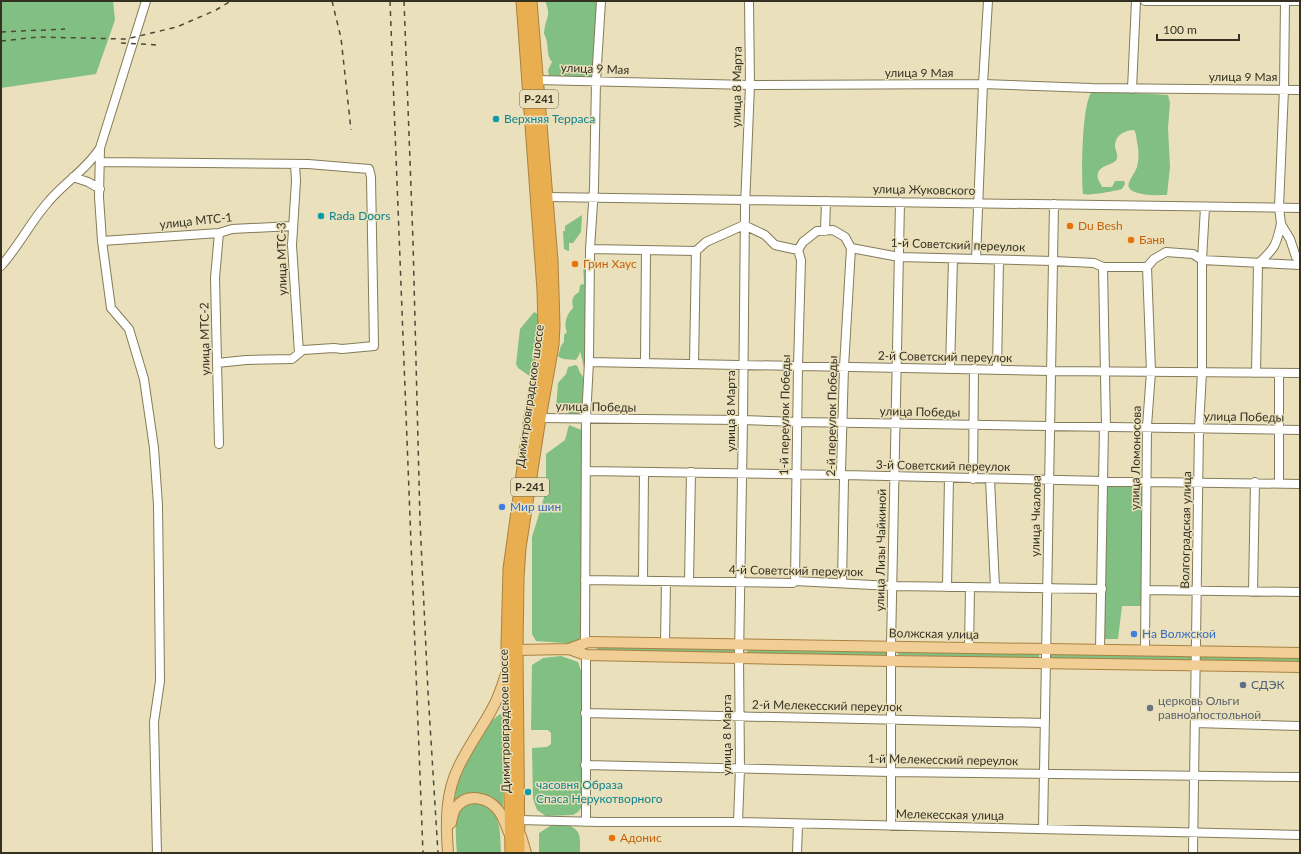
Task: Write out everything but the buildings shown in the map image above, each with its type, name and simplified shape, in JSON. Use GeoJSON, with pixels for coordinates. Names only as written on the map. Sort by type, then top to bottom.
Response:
{"type":"FeatureCollection","features":[{"type":"Feature","properties":{"kind":"highway","name":"Димитровградское шоссе"},"geometry":{"type":"LineString","coordinates":[[516,822],[508,670],[512,650],[520,548],[553,344],[554,329],[554,293],[541,197],[522,1]]}},
{"type":"Feature","properties":{"kind":"highway","name":"Димитровградское шоссе"},"geometry":{"type":"LineString","coordinates":[[516,822],[509,569],[529,424],[541,358],[544,327],[537,80],[531,1]]}},
{"type":"Feature","properties":{"kind":"highway","name":"Р-241"},"geometry":{"type":"LineString","coordinates":[[511,853],[511,840],[516,822]]}},
{"type":"Feature","properties":{"kind":"highway","name":"Р-241"},"geometry":{"type":"LineString","coordinates":[[516,822],[519,853]]}},
{"type":"Feature","properties":{"kind":"main road","name":"Волжская улица"},"geometry":{"type":"LineString","coordinates":[[512,650],[570,649],[588,642],[1300,653]]}},
{"type":"Feature","properties":{"kind":"main road","name":"Волжская улица"},"geometry":{"type":"LineString","coordinates":[[570,649],[586,655],[1300,667]]}},
{"type":"Feature","properties":{"kind":"main road"},"geometry":{"type":"LineString","coordinates":[[448,853],[447,812],[454,776],[458,766],[492,710],[508,670]]}},
{"type":"Feature","properties":{"kind":"main road"},"geometry":{"type":"LineString","coordinates":[[447,837],[456,807],[468,799],[479,798],[487,800],[498,809],[504,818],[511,840]]}},
{"type":"Feature","properties":{"kind":"main road"},"geometry":{"type":"LineString","coordinates":[[516,822],[526,853]]}},
{"type":"Feature","properties":{"kind":"street"},"geometry":{"type":"LineString","coordinates":[[146,1],[100,148],[100,189],[102,241],[111,308],[129,329],[144,379],[154,448],[158,505],[160,585],[160,681],[154,722],[157,853]]}},
{"type":"Feature","properties":{"kind":"street"},"geometry":{"type":"LineString","coordinates":[[585,643],[586,418],[589,362],[590,249],[596,81],[601,1]]}},
{"type":"Feature","properties":{"kind":"street","name":"улица 8 Марта"},"geometry":{"type":"LineString","coordinates":[[738,822],[740,769],[739,657],[743,420],[744,225],[750,84],[749,1]]}},
{"type":"Feature","properties":{"kind":"street"},"geometry":{"type":"LineString","coordinates":[[976,259],[988,1]]}},
{"type":"Feature","properties":{"kind":"street"},"geometry":{"type":"LineString","coordinates":[[1132,89],[1136,1]]}},
{"type":"Feature","properties":{"kind":"street"},"geometry":{"type":"LineString","coordinates":[[1145,1],[1300,2]]}},
{"type":"Feature","properties":{"kind":"street"},"geometry":{"type":"LineString","coordinates":[[1256,373],[1258,264],[1273,249],[1278,240],[1281,224],[1279,207],[1284,90],[1285,1]]}},
{"type":"Feature","properties":{"kind":"street","name":"улица 9 Мая"},"geometry":{"type":"LineString","coordinates":[[537,80],[750,84],[983,84],[1132,89],[1300,90]]}},
{"type":"Feature","properties":{"kind":"street"},"geometry":{"type":"LineString","coordinates":[[1,266],[50,199],[91,160],[100,148]]}},
{"type":"Feature","properties":{"kind":"street"},"geometry":{"type":"LineString","coordinates":[[100,162],[295,164],[369,169],[371,177],[374,346],[303,350],[292,359],[246,360],[217,364]]}},
{"type":"Feature","properties":{"kind":"street","name":"улица МТС-3"},"geometry":{"type":"LineString","coordinates":[[295,164],[296,181],[292,245],[298,353]]}},
{"type":"Feature","properties":{"kind":"street"},"geometry":{"type":"LineString","coordinates":[[73,177],[88,182],[100,189]]}},
{"type":"Feature","properties":{"kind":"street","name":"улица Жуковского"},"geometry":{"type":"LineString","coordinates":[[541,197],[1300,208]]}},
{"type":"Feature","properties":{"kind":"street"},"geometry":{"type":"LineString","coordinates":[[825,231],[826,201]]}},
{"type":"Feature","properties":{"kind":"street","name":"улица Лизы Чайкиной"},"geometry":{"type":"LineString","coordinates":[[891,826],[891,646],[900,202]]}},
{"type":"Feature","properties":{"kind":"street","name":"улица Чкалова"},"geometry":{"type":"LineString","coordinates":[[1043,829],[1054,204]]}},
{"type":"Feature","properties":{"kind":"street","name":"Волгоградская улица"},"geometry":{"type":"LineString","coordinates":[[1193,853],[1199,428],[1202,372],[1202,260],[1205,207]]}},
{"type":"Feature","properties":{"kind":"street"},"geometry":{"type":"LineString","coordinates":[[1281,224],[1290,239],[1296,257],[1300,262]]}},
{"type":"Feature","properties":{"kind":"street"},"geometry":{"type":"LineString","coordinates":[[590,249],[696,251],[706,242],[744,225],[765,235],[775,245],[798,250],[803,242],[817,231],[832,230],[845,237],[851,248]]}},
{"type":"Feature","properties":{"kind":"street","name":"улица МТС-1"},"geometry":{"type":"LineString","coordinates":[[102,241],[219,233],[232,229],[293,226]]}},
{"type":"Feature","properties":{"kind":"street","name":"улица МТС-2"},"geometry":{"type":"LineString","coordinates":[[219,233],[215,278],[219,444]]}},
{"type":"Feature","properties":{"kind":"street","name":"1-й Советский переулок"},"geometry":{"type":"LineString","coordinates":[[851,248],[899,257],[1094,263],[1103,267],[1147,266]]}},
{"type":"Feature","properties":{"kind":"street","name":"2-й переулок Победы"},"geometry":{"type":"LineString","coordinates":[[842,583],[842,422],[851,248]]}},
{"type":"Feature","properties":{"kind":"street"},"geometry":{"type":"LineString","coordinates":[[645,363],[646,250]]}},
{"type":"Feature","properties":{"kind":"street","name":"1-й переулок Победы"},"geometry":{"type":"LineString","coordinates":[[795,581],[801,260],[798,250]]}},
{"type":"Feature","properties":{"kind":"street"},"geometry":{"type":"LineString","coordinates":[[694,364],[696,251]]}},
{"type":"Feature","properties":{"kind":"street"},"geometry":{"type":"LineString","coordinates":[[1147,266],[1154,259],[1166,252],[1193,254],[1202,260],[1300,265]]}},
{"type":"Feature","properties":{"kind":"street"},"geometry":{"type":"LineString","coordinates":[[950,369],[953,259]]}},
{"type":"Feature","properties":{"kind":"street"},"geometry":{"type":"LineString","coordinates":[[997,370],[999,260]]}},
{"type":"Feature","properties":{"kind":"street","name":"улица Ломоносова"},"geometry":{"type":"LineString","coordinates":[[1145,650],[1148,426],[1151,372],[1147,266]]}},
{"type":"Feature","properties":{"kind":"street"},"geometry":{"type":"LineString","coordinates":[[1100,650],[1106,372],[1103,267]]}},
{"type":"Feature","properties":{"kind":"street","name":"2-й Советский переулок"},"geometry":{"type":"LineString","coordinates":[[589,362],[1106,372],[1300,373]]}},
{"type":"Feature","properties":{"kind":"street"},"geometry":{"type":"LineString","coordinates":[[973,479],[974,369]]}},
{"type":"Feature","properties":{"kind":"street"},"geometry":{"type":"LineString","coordinates":[[1279,373],[1279,483]]}},
{"type":"Feature","properties":{"kind":"street","name":"улица Победы"},"geometry":{"type":"LineString","coordinates":[[540,418],[743,420],[1105,427],[1148,426],[1300,430]]}},
{"type":"Feature","properties":{"kind":"street","name":"3-й Советский переулок"},"geometry":{"type":"LineString","coordinates":[[586,471],[1300,484]]}},
{"type":"Feature","properties":{"kind":"street"},"geometry":{"type":"LineString","coordinates":[[643,580],[644,472]]}},
{"type":"Feature","properties":{"kind":"street"},"geometry":{"type":"LineString","coordinates":[[689,581],[690,472]]}},
{"type":"Feature","properties":{"kind":"street"},"geometry":{"type":"LineString","coordinates":[[947,587],[949,478]]}},
{"type":"Feature","properties":{"kind":"street"},"geometry":{"type":"LineString","coordinates":[[990,479],[995,587]]}},
{"type":"Feature","properties":{"kind":"street"},"geometry":{"type":"LineString","coordinates":[[1253,592],[1255,482]]}},
{"type":"Feature","properties":{"kind":"street","name":"4-й Советский переулок"},"geometry":{"type":"LineString","coordinates":[[585,580],[740,583],[793,583],[795,581],[892,586],[1102,589]]}},
{"type":"Feature","properties":{"kind":"street"},"geometry":{"type":"LineString","coordinates":[[665,643],[666,581]]}},
{"type":"Feature","properties":{"kind":"street"},"geometry":{"type":"LineString","coordinates":[[969,648],[970,587]]}},
{"type":"Feature","properties":{"kind":"street"},"geometry":{"type":"LineString","coordinates":[[1146,590],[1300,592]]}},
{"type":"Feature","properties":{"kind":"street"},"geometry":{"type":"LineString","coordinates":[[586,655],[586,822]]}},
{"type":"Feature","properties":{"kind":"street","name":"2-й Мелекесский переулок"},"geometry":{"type":"LineString","coordinates":[[585,713],[1045,723]]}},
{"type":"Feature","properties":{"kind":"street"},"geometry":{"type":"LineString","coordinates":[[1195,724],[1300,726]]}},
{"type":"Feature","properties":{"kind":"street","name":"1-й Мелекесский переулок"},"geometry":{"type":"LineString","coordinates":[[585,765],[891,772],[1300,777]]}},
{"type":"Feature","properties":{"kind":"street","name":"Мелекесская улица"},"geometry":{"type":"LineString","coordinates":[[516,822],[738,822],[1300,835]]}},
{"type":"Feature","properties":{"kind":"street"},"geometry":{"type":"LineString","coordinates":[[797,853],[798,824]]}},
{"type":"Feature","properties":{"kind":"green space"},"geometry":{"type":"Polygon","coordinates":[[[1,1],[113,1],[115,20],[96,74],[1,88],[1,1]]]}},
{"type":"Feature","properties":{"kind":"green space"},"geometry":{"type":"Polygon","coordinates":[[[545,1],[603,1],[596,74],[588,79],[569,77],[556,80],[549,76],[548,70],[552,62],[549,56],[547,41],[544,34],[548,14],[545,1]]]}},
{"type":"Feature","properties":{"kind":"green space"},"geometry":{"type":"Polygon","coordinates":[[[1096,91],[1168,95],[1170,103],[1168,128],[1170,167],[1167,195],[1141,194],[1132,191],[1129,188],[1129,182],[1137,167],[1138,158],[1136,133],[1134,130],[1124,132],[1119,136],[1115,142],[1117,158],[1113,163],[1099,170],[1098,174],[1098,179],[1102,187],[1112,187],[1115,181],[1124,181],[1125,184],[1122,189],[1096,194],[1083,194],[1082,158],[1084,126],[1088,100],[1091,93],[1096,91]]]}},
{"type":"Feature","properties":{"kind":"green space"},"geometry":{"type":"Polygon","coordinates":[[[582,215],[581,232],[573,243],[569,243],[568,251],[564,249],[563,231],[565,231],[565,226],[582,215]]]}},
{"type":"Feature","properties":{"kind":"green space"},"geometry":{"type":"Polygon","coordinates":[[[587,259],[585,372],[580,351],[576,360],[564,359],[558,356],[564,342],[564,335],[567,332],[565,326],[567,316],[573,308],[573,299],[579,292],[580,285],[584,284],[583,262],[587,259]]]}},
{"type":"Feature","properties":{"kind":"green space"},"geometry":{"type":"Polygon","coordinates":[[[534,312],[538,314],[539,326],[531,377],[518,368],[516,364],[520,329],[534,312]]]}},
{"type":"Feature","properties":{"kind":"green space"},"geometry":{"type":"Polygon","coordinates":[[[576,365],[585,381],[586,392],[586,410],[578,415],[569,414],[567,406],[556,408],[558,383],[566,374],[568,367],[576,365]]]}},
{"type":"Feature","properties":{"kind":"green space"},"geometry":{"type":"Polygon","coordinates":[[[569,425],[584,431],[590,634],[578,644],[536,641],[532,634],[532,537],[546,491],[546,454],[565,440],[569,425]]]}},
{"type":"Feature","properties":{"kind":"green space"},"geometry":{"type":"Polygon","coordinates":[[[1104,484],[1142,485],[1141,606],[1122,606],[1118,639],[1101,639],[1104,484]]]}},
{"type":"Feature","properties":{"kind":"green space"},"geometry":{"type":"Polygon","coordinates":[[[597,645],[736,648],[736,654],[597,652],[597,645]]]}},
{"type":"Feature","properties":{"kind":"green space"},"geometry":{"type":"Polygon","coordinates":[[[748,646],[889,649],[889,656],[747,653],[748,646]]]}},
{"type":"Feature","properties":{"kind":"green space"},"geometry":{"type":"Polygon","coordinates":[[[898,648],[1039,651],[1039,659],[898,655],[898,648]]]}},
{"type":"Feature","properties":{"kind":"green space"},"geometry":{"type":"Polygon","coordinates":[[[1051,653],[1192,655],[1192,661],[1051,660],[1051,653]]]}},
{"type":"Feature","properties":{"kind":"green space"},"geometry":{"type":"Polygon","coordinates":[[[1198,654],[1300,655],[1300,663],[1197,661],[1198,654]]]}},
{"type":"Feature","properties":{"kind":"green space"},"geometry":{"type":"Polygon","coordinates":[[[561,656],[578,662],[581,671],[583,801],[581,808],[573,815],[546,816],[537,810],[533,799],[532,748],[547,747],[551,744],[551,733],[548,730],[531,730],[532,665],[543,658],[561,656]]]}},
{"type":"Feature","properties":{"kind":"green space"},"geometry":{"type":"Polygon","coordinates":[[[500,714],[503,716],[503,808],[491,798],[480,794],[468,795],[454,803],[458,781],[465,765],[489,723],[500,714]]]}},
{"type":"Feature","properties":{"kind":"green space"},"geometry":{"type":"Polygon","coordinates":[[[475,803],[484,806],[495,815],[498,822],[501,853],[457,853],[456,821],[458,815],[463,806],[475,803]]]}},
{"type":"Feature","properties":{"kind":"green space"},"geometry":{"type":"Polygon","coordinates":[[[563,823],[574,828],[579,834],[580,853],[539,853],[539,833],[550,826],[563,823]]]}},
{"type":"Feature","properties":{"kind":"railway"},"geometry":{"type":"LineString","coordinates":[[1,41],[38,37],[126,39],[177,27],[216,10],[231,1]]}},
{"type":"Feature","properties":{"kind":"railway"},"geometry":{"type":"LineString","coordinates":[[332,1],[341,38],[351,130]]}},
{"type":"Feature","properties":{"kind":"railway"},"geometry":{"type":"LineString","coordinates":[[390,1],[423,853]]}},
{"type":"Feature","properties":{"kind":"railway"},"geometry":{"type":"LineString","coordinates":[[404,1],[413,241],[420,521],[428,692],[438,853]]}},
{"type":"Feature","properties":{"kind":"railway"},"geometry":{"type":"LineString","coordinates":[[1,32],[65,29]]}},
{"type":"Feature","properties":{"kind":"railway"},"geometry":{"type":"LineString","coordinates":[[121,43],[158,45]]}},
{"type":"Feature","properties":{"kind":"place","name":"Верхняя Терраса"},"geometry":{"type":"Point","coordinates":[496,119]}},
{"type":"Feature","properties":{"kind":"place","name":"Rada Doors"},"geometry":{"type":"Point","coordinates":[321,216]}},
{"type":"Feature","properties":{"kind":"place","name":"Du Besh"},"geometry":{"type":"Point","coordinates":[1070,226]}},
{"type":"Feature","properties":{"kind":"place","name":"Баня"},"geometry":{"type":"Point","coordinates":[1131,240]}},
{"type":"Feature","properties":{"kind":"place","name":"Грин Хаус"},"geometry":{"type":"Point","coordinates":[575,264]}},
{"type":"Feature","properties":{"kind":"place","name":"Мир шин"},"geometry":{"type":"Point","coordinates":[502,507]}},
{"type":"Feature","properties":{"kind":"place","name":"На Волжской"},"geometry":{"type":"Point","coordinates":[1134,634]}},
{"type":"Feature","properties":{"kind":"place","name":"СДЭК"},"geometry":{"type":"Point","coordinates":[1243,685]}},
{"type":"Feature","properties":{"kind":"place","name":"церковь Ольги равноапостольной"},"geometry":{"type":"Point","coordinates":[1150,708]}},
{"type":"Feature","properties":{"kind":"place","name":"часовня Образа Спаса Нерукотворного"},"geometry":{"type":"Point","coordinates":[528,792]}},
{"type":"Feature","properties":{"kind":"place","name":"Адонис"},"geometry":{"type":"Point","coordinates":[612,838]}}]}
